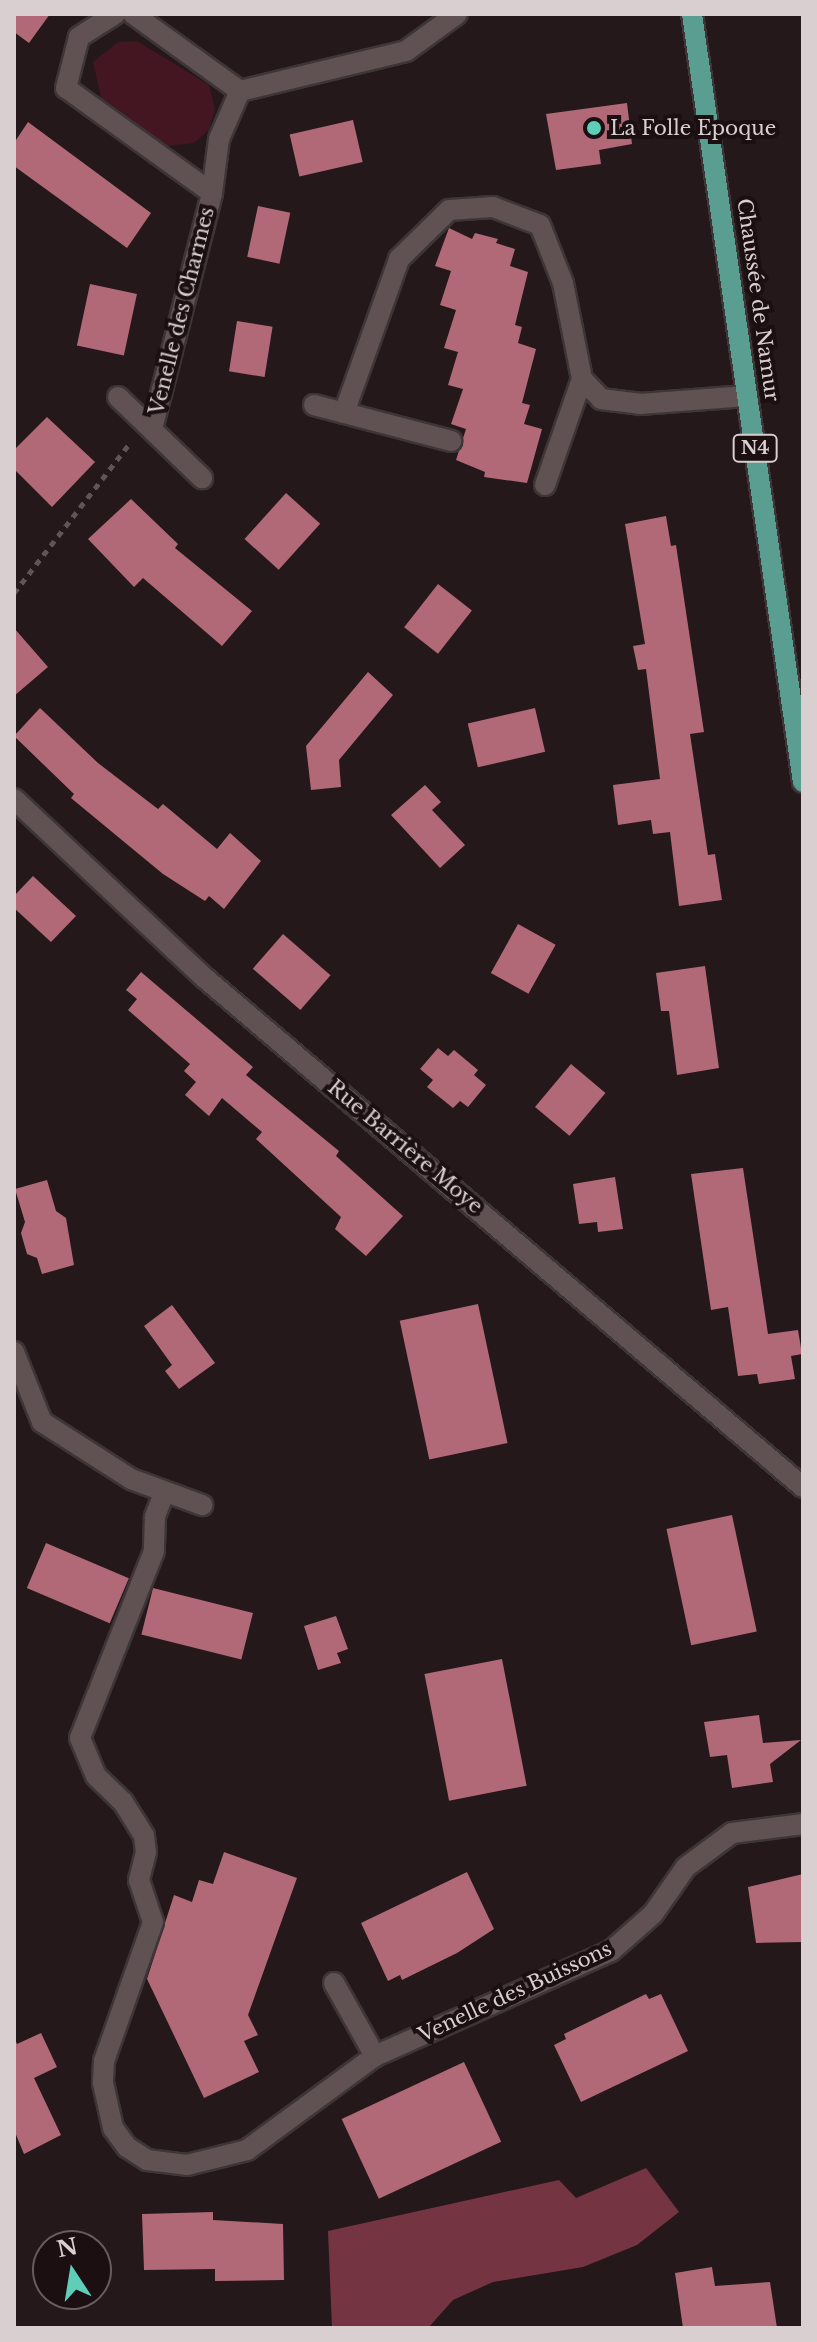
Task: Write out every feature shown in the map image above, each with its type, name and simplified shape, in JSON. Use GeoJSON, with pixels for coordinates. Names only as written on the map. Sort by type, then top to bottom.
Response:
{"type":"FeatureCollection","features":[{"type":"Feature","properties":{"kind":"main road","name":"Chaussée de Namur"},"geometry":{"type":"LineString","coordinates":[[692,14],[747,396],[794,668],[803,782]]}},
{"type":"Feature","properties":{"kind":"street","name":"Venelle des Charmes"},"geometry":{"type":"LineString","coordinates":[[115,14],[79,37],[66,88],[212,193]]}},
{"type":"Feature","properties":{"kind":"street"},"geometry":{"type":"LineString","coordinates":[[133,14],[240,91],[406,51],[457,14]]}},
{"type":"Feature","properties":{"kind":"street","name":"Venelle des Charmes"},"geometry":{"type":"LineString","coordinates":[[148,426],[212,193],[219,139],[240,91]]}},
{"type":"Feature","properties":{"kind":"street"},"geometry":{"type":"LineString","coordinates":[[344,413],[399,259],[449,210],[493,207],[540,225],[563,283],[582,379],[545,485]]}},
{"type":"Feature","properties":{"kind":"street"},"geometry":{"type":"LineString","coordinates":[[582,379],[601,399],[640,404],[747,396]]}},
{"type":"Feature","properties":{"kind":"street","name":"Venelle des Charmes"},"geometry":{"type":"LineString","coordinates":[[118,397],[202,478]]}},
{"type":"Feature","properties":{"kind":"street"},"geometry":{"type":"LineString","coordinates":[[314,405],[451,441]]}},
{"type":"Feature","properties":{"kind":"street","name":"Rue Barrière Moye"},"geometry":{"type":"LineString","coordinates":[[14,799],[206,979],[803,1487]]}},
{"type":"Feature","properties":{"kind":"street"},"geometry":{"type":"LineString","coordinates":[[14,1352],[42,1422],[131,1479],[202,1505]]}},
{"type":"Feature","properties":{"kind":"street","name":"Venelle des Buissons"},"geometry":{"type":"LineString","coordinates":[[164,1493],[155,1517],[154,1551],[80,1738],[96,1776],[123,1802],[144,1836],[145,1864],[139,1880],[153,1922],[104,2061],[105,2106],[127,2147],[147,2160],[187,2165],[247,2150],[375,2056],[611,1951],[653,1914],[686,1867],[732,1833],[803,1824]]}},
{"type":"Feature","properties":{"kind":"street"},"geometry":{"type":"LineString","coordinates":[[334,1983],[375,2056]]}},
{"type":"Feature","properties":{"kind":"path"},"geometry":{"type":"LineString","coordinates":[[14,593],[148,426]]}},
{"type":"Feature","properties":{"kind":"shaded area"},"geometry":{"type":"Polygon","coordinates":[[[137,41],[209,85],[215,109],[209,130],[194,143],[167,146],[101,97],[93,62],[118,42],[137,41]]]}},
{"type":"Feature","properties":{"kind":"shaded area"},"geometry":{"type":"Polygon","coordinates":[[[646,2168],[679,2212],[637,2245],[583,2267],[493,2282],[453,2300],[428,2328],[332,2328],[328,2231],[559,2180],[576,2198],[646,2168]]]}},
{"type":"Feature","properties":{"kind":"building"},"geometry":{"type":"Polygon","coordinates":[[[14,14],[50,14],[29,43],[14,32],[14,14]]]}},
{"type":"Feature","properties":{"kind":"building"},"geometry":{"type":"Polygon","coordinates":[[[627,103],[632,144],[599,150],[601,164],[556,170],[546,114],[627,103]]]}},
{"type":"Feature","properties":{"kind":"building"},"geometry":{"type":"Polygon","coordinates":[[[353,120],[363,162],[299,177],[290,135],[353,120]]]}},
{"type":"Feature","properties":{"kind":"building"},"geometry":{"type":"Polygon","coordinates":[[[28,122],[151,213],[127,248],[14,166],[14,143],[28,122]]]}},
{"type":"Feature","properties":{"kind":"building"},"geometry":{"type":"Polygon","coordinates":[[[258,206],[290,213],[279,264],[247,257],[258,206]]]}},
{"type":"Feature","properties":{"kind":"building"},"geometry":{"type":"Polygon","coordinates":[[[449,228],[472,239],[475,233],[498,239],[496,243],[515,249],[510,266],[528,272],[515,325],[522,327],[518,343],[536,349],[522,403],[530,405],[524,424],[542,429],[527,483],[484,477],[485,472],[456,460],[466,429],[451,424],[463,389],[448,385],[458,352],[444,348],[456,310],[440,305],[451,271],[435,266],[449,228]]]}},
{"type":"Feature","properties":{"kind":"building"},"geometry":{"type":"Polygon","coordinates":[[[90,284],[137,294],[124,356],[77,346],[90,284]]]}},
{"type":"Feature","properties":{"kind":"building"},"geometry":{"type":"Polygon","coordinates":[[[237,321],[273,327],[265,377],[229,371],[237,321]]]}},
{"type":"Feature","properties":{"kind":"building"},"geometry":{"type":"Polygon","coordinates":[[[47,417],[95,462],[52,507],[14,469],[14,450],[47,417]]]}},
{"type":"Feature","properties":{"kind":"building"},"geometry":{"type":"Polygon","coordinates":[[[286,493],[320,524],[279,570],[245,539],[286,493]]]}},
{"type":"Feature","properties":{"kind":"building"},"geometry":{"type":"Polygon","coordinates":[[[131,499],[178,544],[175,548],[252,611],[222,646],[143,578],[134,587],[88,539],[131,499]]]}},
{"type":"Feature","properties":{"kind":"building"},"geometry":{"type":"Polygon","coordinates":[[[666,516],[671,546],[676,545],[704,732],[690,734],[708,855],[715,854],[722,900],[679,906],[670,832],[653,834],[651,820],[618,825],[613,785],[660,779],[646,669],[638,670],[633,646],[645,644],[625,524],[666,516]]]}},
{"type":"Feature","properties":{"kind":"building"},"geometry":{"type":"Polygon","coordinates":[[[438,584],[472,610],[438,654],[404,627],[438,584]]]}},
{"type":"Feature","properties":{"kind":"building"},"geometry":{"type":"Polygon","coordinates":[[[14,628],[48,667],[14,696],[14,628]]]}},
{"type":"Feature","properties":{"kind":"building"},"geometry":{"type":"Polygon","coordinates":[[[368,672],[393,695],[339,760],[341,787],[311,790],[306,746],[368,672]]]}},
{"type":"Feature","properties":{"kind":"building"},"geometry":{"type":"Polygon","coordinates":[[[40,708],[98,763],[158,809],[163,804],[217,849],[230,833],[261,861],[224,909],[209,896],[205,901],[163,874],[71,798],[74,794],[14,736],[40,708]]]}},
{"type":"Feature","properties":{"kind":"building"},"geometry":{"type":"Polygon","coordinates":[[[535,708],[545,752],[478,767],[468,724],[535,708]]]}},
{"type":"Feature","properties":{"kind":"building"},"geometry":{"type":"Polygon","coordinates":[[[425,785],[441,802],[432,810],[465,845],[440,868],[391,815],[425,785]]]}},
{"type":"Feature","properties":{"kind":"building"},"geometry":{"type":"Polygon","coordinates":[[[33,876],[76,916],[51,942],[14,908],[14,896],[33,876]]]}},
{"type":"Feature","properties":{"kind":"building"},"geometry":{"type":"Polygon","coordinates":[[[518,924],[556,945],[528,994],[491,973],[518,924]]]}},
{"type":"Feature","properties":{"kind":"building"},"geometry":{"type":"Polygon","coordinates":[[[283,934],[331,975],[300,1010],[253,969],[283,934]]]}},
{"type":"Feature","properties":{"kind":"building"},"geometry":{"type":"Polygon","coordinates":[[[705,966],[719,1068],[677,1075],[669,1011],[661,1011],[656,973],[705,966]]]}},
{"type":"Feature","properties":{"kind":"building"},"geometry":{"type":"Polygon","coordinates":[[[141,972],[253,1067],[246,1075],[339,1151],[336,1156],[403,1216],[366,1256],[335,1229],[341,1217],[256,1139],[262,1132],[222,1098],[209,1116],[185,1095],[196,1082],[184,1071],[190,1064],[128,1010],[137,999],[126,990],[141,972]]]}},
{"type":"Feature","properties":{"kind":"building"},"geometry":{"type":"Polygon","coordinates":[[[438,1048],[448,1056],[454,1050],[478,1070],[474,1075],[486,1085],[468,1107],[460,1101],[453,1108],[427,1087],[433,1080],[420,1069],[438,1048]]]}},
{"type":"Feature","properties":{"kind":"building"},"geometry":{"type":"Polygon","coordinates":[[[571,1064],[605,1093],[569,1136],[535,1107],[571,1064]]]}},
{"type":"Feature","properties":{"kind":"building"},"geometry":{"type":"Polygon","coordinates":[[[743,1168],[768,1334],[798,1330],[802,1354],[791,1356],[795,1379],[759,1384],[757,1374],[738,1376],[728,1307],[711,1310],[691,1174],[743,1168]]]}},
{"type":"Feature","properties":{"kind":"building"},"geometry":{"type":"Polygon","coordinates":[[[615,1177],[623,1229],[598,1232],[597,1222],[579,1224],[573,1184],[615,1177]]]}},
{"type":"Feature","properties":{"kind":"building"},"geometry":{"type":"Polygon","coordinates":[[[47,1180],[56,1211],[66,1218],[74,1265],[42,1274],[37,1258],[27,1254],[21,1233],[25,1222],[15,1189],[47,1180]]]}},
{"type":"Feature","properties":{"kind":"building"},"geometry":{"type":"Polygon","coordinates":[[[478,1304],[508,1443],[429,1460],[400,1321],[478,1304]]]}},
{"type":"Feature","properties":{"kind":"building"},"geometry":{"type":"Polygon","coordinates":[[[172,1305],[215,1363],[179,1389],[165,1371],[172,1365],[144,1326],[172,1305]]]}},
{"type":"Feature","properties":{"kind":"building"},"geometry":{"type":"Polygon","coordinates":[[[732,1515],[757,1631],[691,1645],[666,1529],[732,1515]]]}},
{"type":"Feature","properties":{"kind":"building"},"geometry":{"type":"Polygon","coordinates":[[[46,1543],[129,1578],[110,1623],[27,1588],[46,1543]]]}},
{"type":"Feature","properties":{"kind":"building"},"geometry":{"type":"Polygon","coordinates":[[[153,1588],[253,1613],[241,1659],[141,1635],[153,1588]]]}},
{"type":"Feature","properties":{"kind":"building"},"geometry":{"type":"Polygon","coordinates":[[[336,1616],[348,1649],[337,1653],[341,1663],[318,1670],[304,1626],[336,1616]]]}},
{"type":"Feature","properties":{"kind":"building"},"geometry":{"type":"Polygon","coordinates":[[[502,1659],[527,1786],[449,1801],[424,1674],[502,1659]]]}},
{"type":"Feature","properties":{"kind":"building"},"geometry":{"type":"Polygon","coordinates":[[[759,1715],[763,1743],[801,1740],[770,1764],[773,1782],[732,1788],[727,1755],[710,1757],[704,1722],[759,1715]]]}},
{"type":"Feature","properties":{"kind":"building"},"geometry":{"type":"Polygon","coordinates":[[[224,1852],[297,1878],[248,2015],[258,2035],[244,2041],[259,2072],[204,2098],[147,1979],[174,1895],[192,1902],[199,1880],[213,1884],[224,1852]]]}},
{"type":"Feature","properties":{"kind":"building"},"geometry":{"type":"Polygon","coordinates":[[[467,1872],[494,1929],[457,1953],[402,1980],[400,1975],[388,1981],[361,1923],[467,1872]]]}},
{"type":"Feature","properties":{"kind":"building"},"geometry":{"type":"Polygon","coordinates":[[[803,1874],[803,1942],[756,1943],[748,1887],[803,1874]]]}},
{"type":"Feature","properties":{"kind":"building"},"geometry":{"type":"Polygon","coordinates":[[[646,1994],[649,1999],[661,1994],[688,2051],[581,2102],[554,2045],[566,2039],[564,2034],[646,1994]]]}},
{"type":"Feature","properties":{"kind":"building"},"geometry":{"type":"Polygon","coordinates":[[[41,2033],[57,2067],[34,2078],[61,2135],[24,2154],[14,2130],[14,2037],[17,2044],[41,2033]]]}},
{"type":"Feature","properties":{"kind":"building"},"geometry":{"type":"Polygon","coordinates":[[[464,2062],[501,2142],[379,2199],[342,2119],[464,2062]]]}},
{"type":"Feature","properties":{"kind":"building"},"geometry":{"type":"Polygon","coordinates":[[[213,2212],[213,2220],[283,2224],[284,2280],[215,2281],[215,2269],[144,2270],[142,2214],[213,2212]]]}},
{"type":"Feature","properties":{"kind":"building"},"geometry":{"type":"Polygon","coordinates":[[[712,2267],[715,2286],[770,2282],[777,2328],[683,2328],[675,2273],[712,2267]]]}},
{"type":"Feature","properties":{"kind":"place","name":"La Folle Epoque"},"geometry":{"type":"Point","coordinates":[594,128]}}]}
